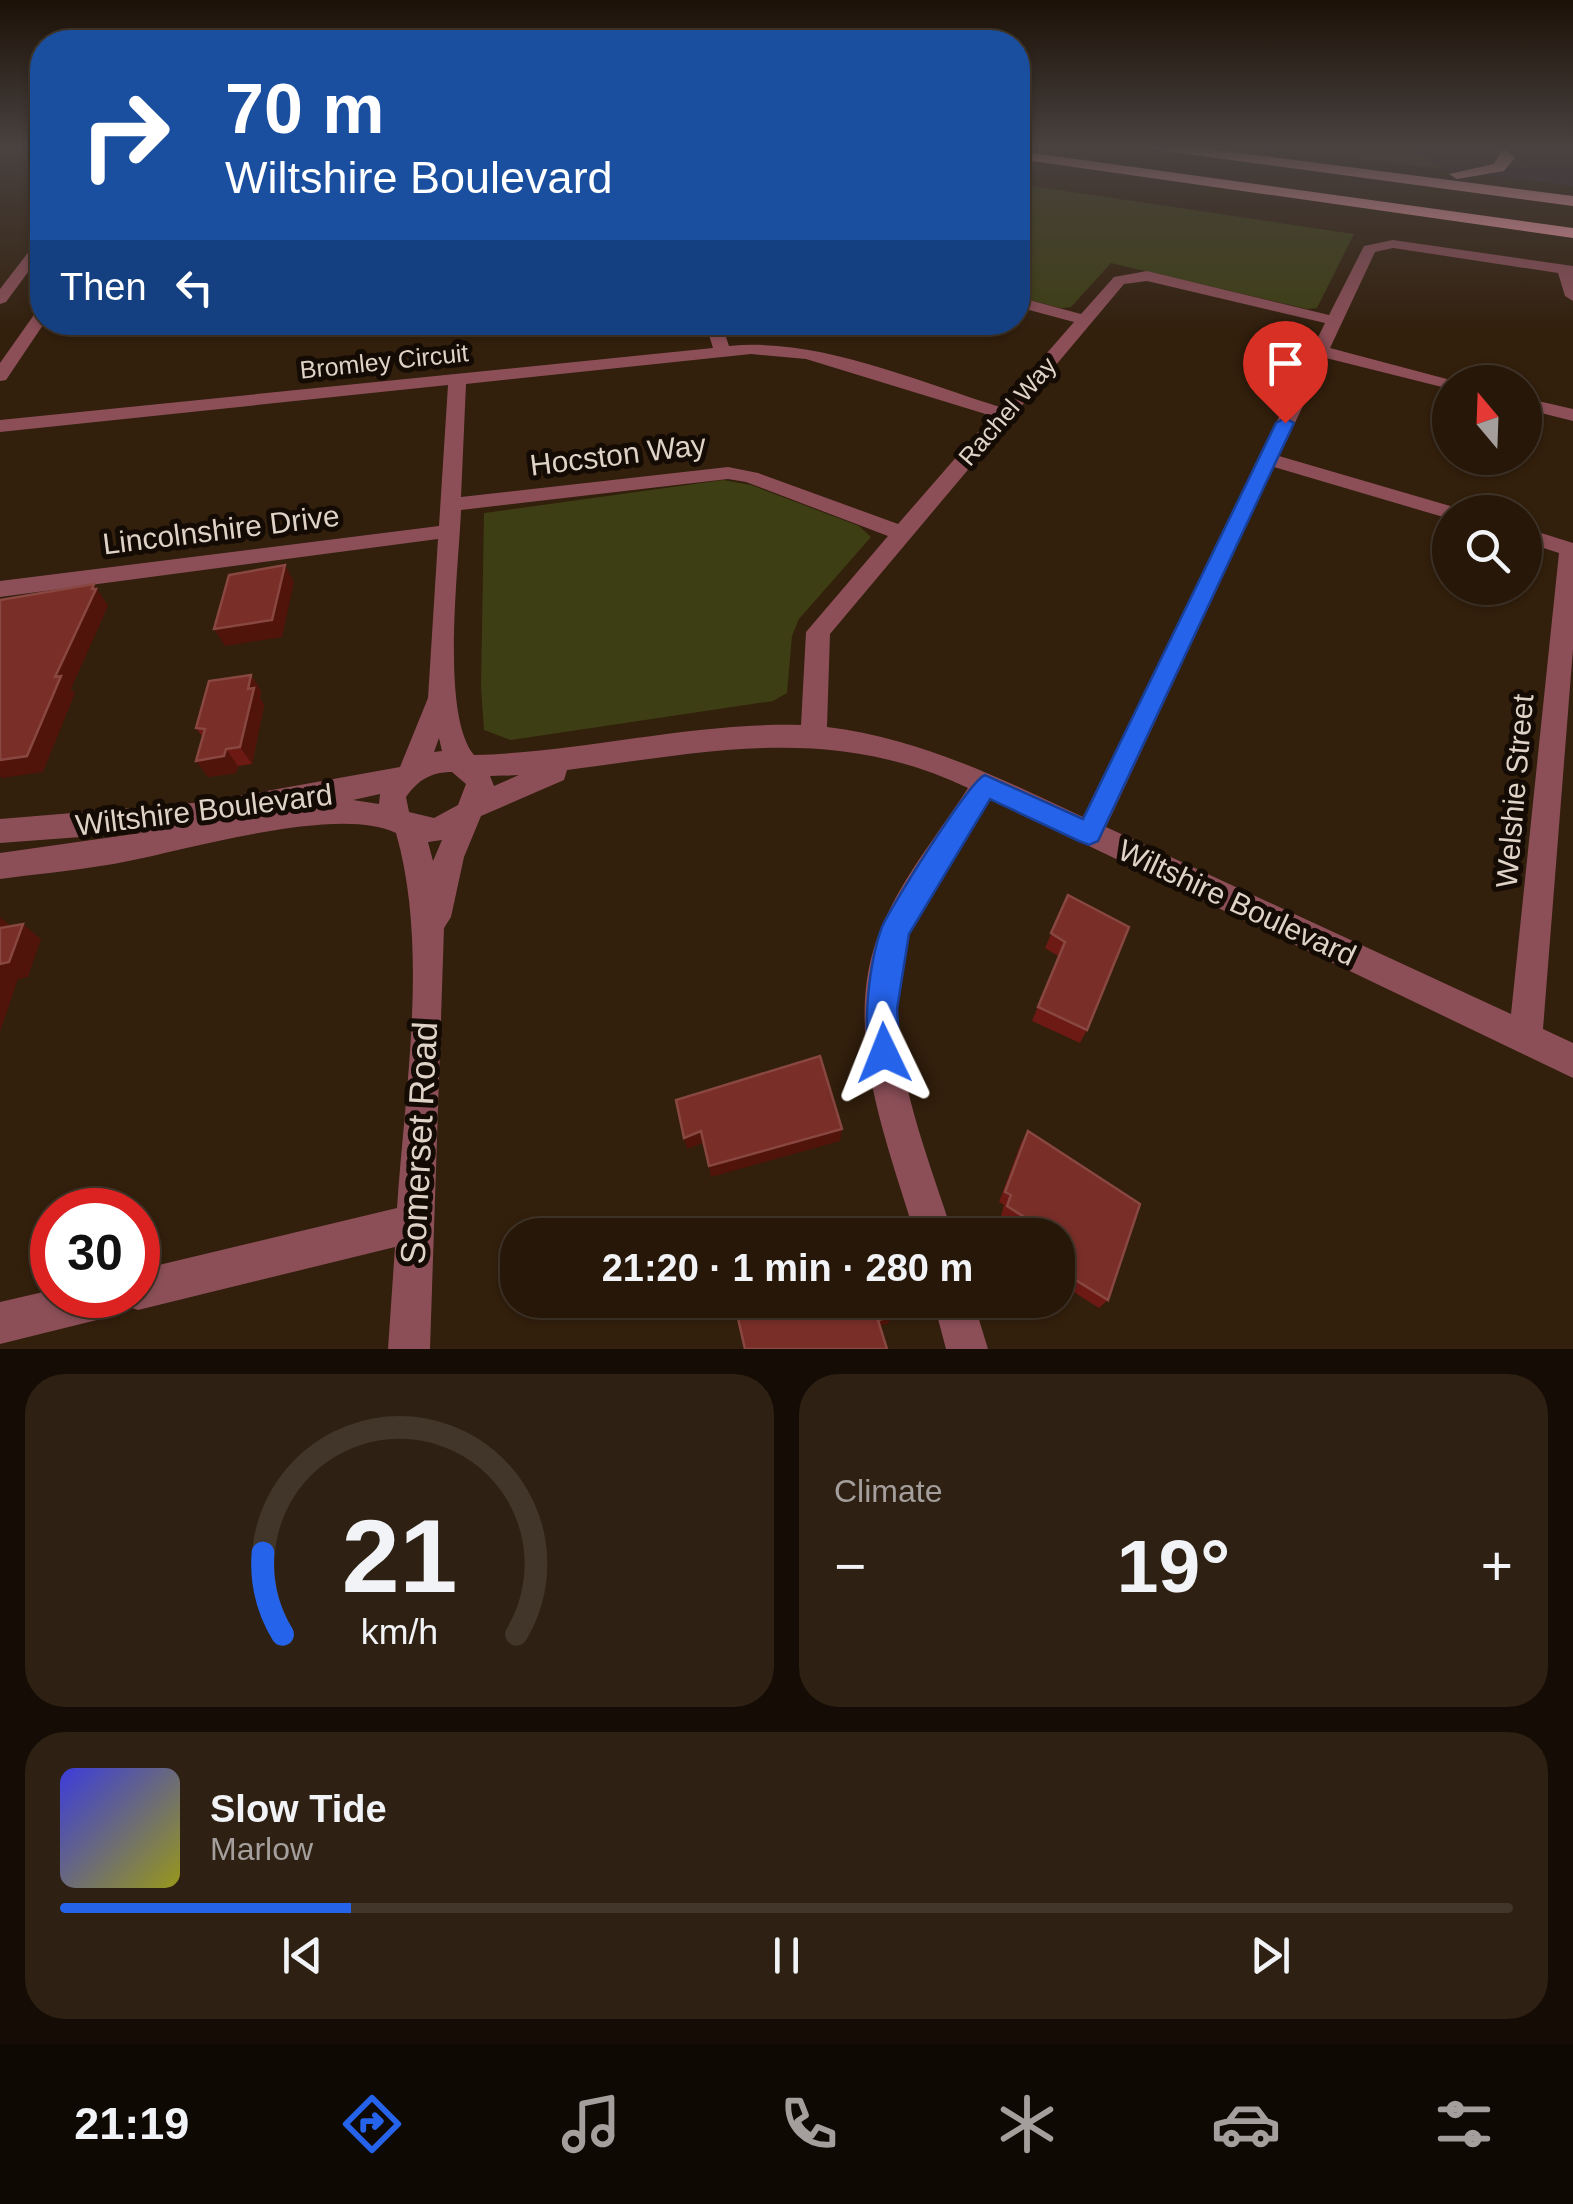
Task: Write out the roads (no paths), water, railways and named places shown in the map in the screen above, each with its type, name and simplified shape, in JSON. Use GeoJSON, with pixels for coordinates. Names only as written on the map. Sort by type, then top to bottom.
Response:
{"type":"FeatureCollection","features":[{"type":"Feature","properties":{"kind":"highway"},"geometry":{"type":"LineString","coordinates":[[1402,209],[1573,233]]}},
{"type":"Feature","properties":{"kind":"street"},"geometry":{"type":"LineString","coordinates":[[1089,834],[1370,249],[1381,244],[1569,270],[1573,296]]}},
{"type":"Feature","properties":{"kind":"street"},"geometry":{"type":"LineString","coordinates":[[0,299],[30,260]]}},
{"type":"Feature","properties":{"kind":"street","name":"Rachel Way"},"geometry":{"type":"LineString","coordinates":[[814,736],[818,632],[1119,280],[1137,275],[1335,321]]}},
{"type":"Feature","properties":{"kind":"street"},"geometry":{"type":"LineString","coordinates":[[1030,305],[1085,320]]}},
{"type":"Feature","properties":{"kind":"street"},"geometry":{"type":"LineString","coordinates":[[0,376],[30,333]]}},
{"type":"Feature","properties":{"kind":"street"},"geometry":{"type":"LineString","coordinates":[[717,335],[722,351]]}},
{"type":"Feature","properties":{"kind":"street","name":"Bromley Circuit"},"geometry":{"type":"LineString","coordinates":[[0,426],[771,348],[808,354],[1004,414]]}},
{"type":"Feature","properties":{"kind":"street"},"geometry":{"type":"LineString","coordinates":[[1320,351],[1432,379]]}},
{"type":"Feature","properties":{"kind":"street"},"geometry":{"type":"LineString","coordinates":[[440,698],[456,752],[481,784],[471,810],[446,828],[402,824],[392,797],[410,774],[440,698],[457,379]]}},
{"type":"Feature","properties":{"kind":"street"},"geometry":{"type":"LineString","coordinates":[[1542,407],[1573,415]]}},
{"type":"Feature","properties":{"kind":"street"},"geometry":{"type":"LineString","coordinates":[[1268,459],[1432,508]]}},
{"type":"Feature","properties":{"kind":"street","name":"Hocston Way"},"geometry":{"type":"LineString","coordinates":[[450,505],[728,473],[902,533]]}},
{"type":"Feature","properties":{"kind":"street","name":"Lincolnshire Drive"},"geometry":{"type":"LineString","coordinates":[[0,589],[449,531]]}},
{"type":"Feature","properties":{"kind":"street"},"geometry":{"type":"LineString","coordinates":[[1542,541],[1572,549]]}},
{"type":"Feature","properties":{"kind":"street","name":"Welshie Street"},"geometry":{"type":"LineString","coordinates":[[1525,1039],[1563,741],[1572,549]]}},
{"type":"Feature","properties":{"kind":"street","name":"Wiltshire Boulevard"},"geometry":{"type":"LineString","coordinates":[[468,765],[602,758],[742,738],[814,736],[907,752],[949,767],[1573,1061]]}},
{"type":"Feature","properties":{"kind":"street","name":"Wiltshire Boulevard"},"geometry":{"type":"LineString","coordinates":[[471,810],[521,784],[602,758]]}},
{"type":"Feature","properties":{"kind":"street"},"geometry":{"type":"LineString","coordinates":[[410,774],[434,762],[468,765]]}},
{"type":"Feature","properties":{"kind":"street","name":"Wiltshire Boulevard"},"geometry":{"type":"LineString","coordinates":[[0,831],[166,821],[350,790],[410,774]]}},
{"type":"Feature","properties":{"kind":"street"},"geometry":{"type":"LineString","coordinates":[[929,1218],[884,1053],[886,973],[895,931],[985,785]]}},
{"type":"Feature","properties":{"kind":"street","name":"Somerset Road"},"geometry":{"type":"LineString","coordinates":[[409,1349],[430,936],[449,857],[471,810]]}},
{"type":"Feature","properties":{"kind":"street","name":"Wiltshire Boulevard"},"geometry":{"type":"LineString","coordinates":[[0,866],[106,853],[299,816],[348,811],[402,824]]}},
{"type":"Feature","properties":{"kind":"street","name":"Somerset Road"},"geometry":{"type":"LineString","coordinates":[[402,824],[421,868],[430,936]]}},
{"type":"Feature","properties":{"kind":"street"},"geometry":{"type":"LineString","coordinates":[[160,1285],[415,1222]]}},
{"type":"Feature","properties":{"kind":"street"},"geometry":{"type":"LineString","coordinates":[[0,1323],[30,1316]]}},
{"type":"Feature","properties":{"kind":"street"},"geometry":{"type":"LineString","coordinates":[[958,1318],[967,1349]]}}]}
